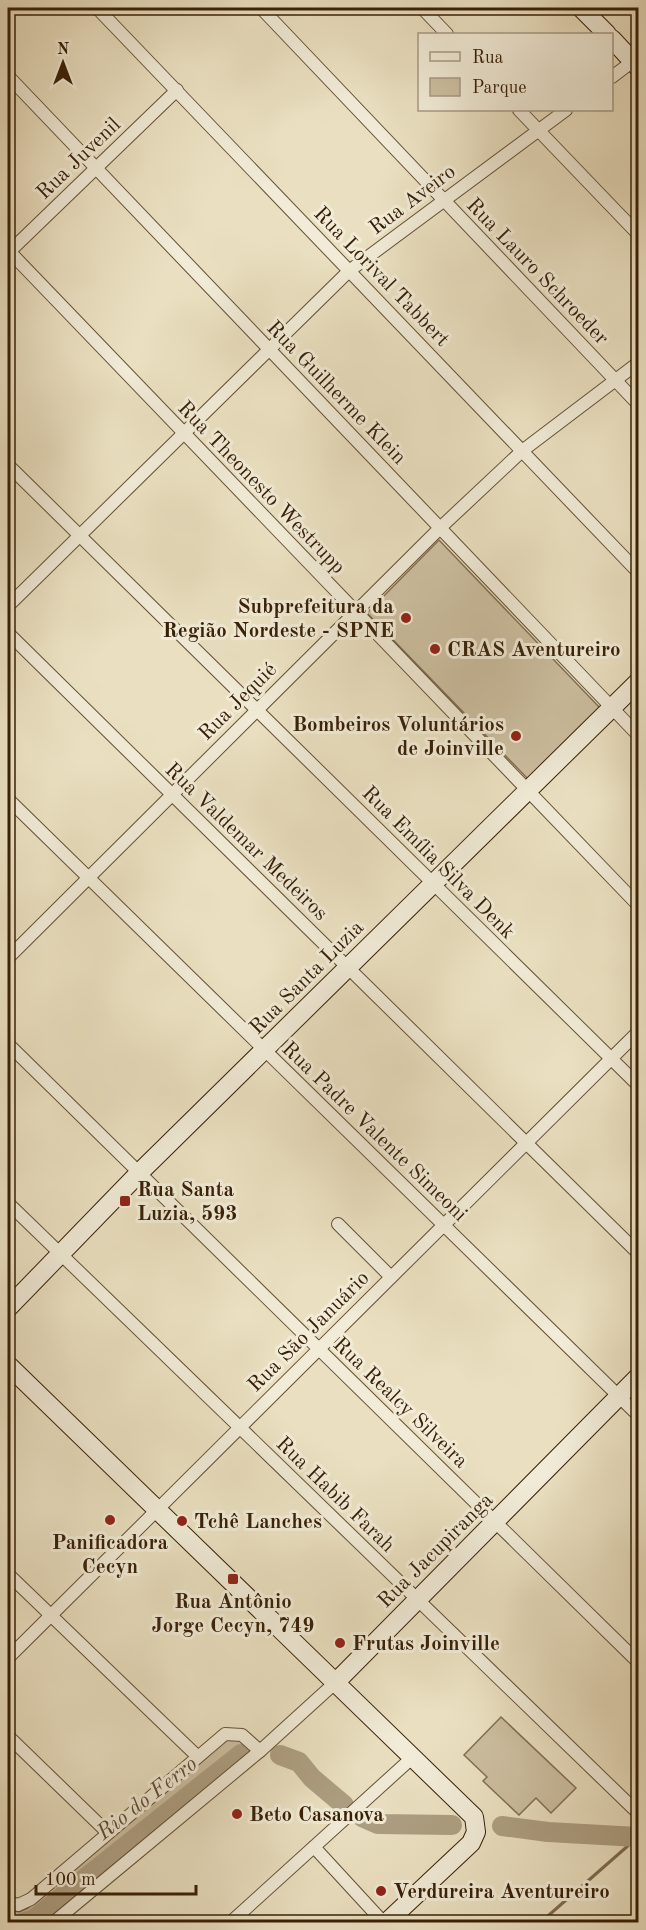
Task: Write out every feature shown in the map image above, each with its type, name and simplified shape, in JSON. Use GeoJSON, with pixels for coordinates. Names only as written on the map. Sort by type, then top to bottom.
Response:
{"type":"FeatureCollection","features":[{"type":"Feature","properties":{"kind":"street","name":"Rua Lorival Tabbert"},"geometry":{"type":"LineString","coordinates":[[97,8],[639,572]]}},
{"type":"Feature","properties":{"kind":"street","name":"Rua Lauro Schroeder"},"geometry":{"type":"LineString","coordinates":[[261,8],[639,404]]}},
{"type":"Feature","properties":{"kind":"street"},"geometry":{"type":"LineString","coordinates":[[422,8],[446,33]]}},
{"type":"Feature","properties":{"kind":"street"},"geometry":{"type":"LineString","coordinates":[[581,8],[606,33]]}},
{"type":"Feature","properties":{"kind":"street"},"geometry":{"type":"LineString","coordinates":[[613,40],[637,62],[613,76]]}},
{"type":"Feature","properties":{"kind":"street","name":"Rua Guilherme Klein"},"geometry":{"type":"LineString","coordinates":[[8,75],[639,735]]}},
{"type":"Feature","properties":{"kind":"street","name":"Rua Juvenil"},"geometry":{"type":"LineString","coordinates":[[8,252],[177,90]]}},
{"type":"Feature","properties":{"kind":"street"},"geometry":{"type":"LineString","coordinates":[[520,111],[639,234]]}},
{"type":"Feature","properties":{"kind":"street","name":"Rua Aveiro"},"geometry":{"type":"LineString","coordinates":[[8,606],[268,348],[349,271],[565,111]]}},
{"type":"Feature","properties":{"kind":"street","name":"Rua Theonesto Westrupp"},"geometry":{"type":"LineString","coordinates":[[8,252],[639,905]]}},
{"type":"Feature","properties":{"kind":"street","name":"Rua Jequié"},"geometry":{"type":"LineString","coordinates":[[8,958],[440,528],[522,451],[639,363]]}},
{"type":"Feature","properties":{"kind":"street","name":"Rua Emília Silva Denk"},"geometry":{"type":"LineString","coordinates":[[8,465],[639,1085]]}},
{"type":"Feature","properties":{"kind":"street","name":"Rua Valdemar Medeiros"},"geometry":{"type":"LineString","coordinates":[[8,633],[639,1253]]}},
{"type":"Feature","properties":{"kind":"street","name":"Rua Santa Luzia"},"geometry":{"type":"LineString","coordinates":[[8,1308],[139,1173],[639,682]]}},
{"type":"Feature","properties":{"kind":"street","name":"Rua Padre Valente Simeoni"},"geometry":{"type":"LineString","coordinates":[[8,799],[639,1415]]}},
{"type":"Feature","properties":{"kind":"street","name":"Rua São Januário"},"geometry":{"type":"LineString","coordinates":[[8,1658],[156,1508],[639,1032]]}},
{"type":"Feature","properties":{"kind":"street","name":"Rua Realcy Silveira"},"geometry":{"type":"LineString","coordinates":[[8,1044],[639,1662]]}},
{"type":"Feature","properties":{"kind":"street","name":"Rua Habib Farah"},"geometry":{"type":"LineString","coordinates":[[8,1203],[637,1812]]}},
{"type":"Feature","properties":{"kind":"street"},"geometry":{"type":"LineString","coordinates":[[338,1224],[391,1276]]}},
{"type":"Feature","properties":{"kind":"street"},"geometry":{"type":"LineString","coordinates":[[8,1365],[470,1812],[477,1826],[471,1843],[385,1923],[315,1847]]}},
{"type":"Feature","properties":{"kind":"street","name":"Rua Jacupiranga"},"geometry":{"type":"LineString","coordinates":[[54,1923],[260,1751],[336,1683],[639,1377]]}},
{"type":"Feature","properties":{"kind":"street"},"geometry":{"type":"LineString","coordinates":[[8,1574],[197,1756]]}},
{"type":"Feature","properties":{"kind":"street"},"geometry":{"type":"LineString","coordinates":[[13,1903],[31,1899],[220,1737],[230,1732],[242,1735],[260,1751]]}},
{"type":"Feature","properties":{"kind":"street"},"geometry":{"type":"LineString","coordinates":[[8,1736],[108,1833]]}},
{"type":"Feature","properties":{"kind":"street"},"geometry":{"type":"LineString","coordinates":[[231,1923],[413,1757]]}},
{"type":"Feature","properties":{"kind":"green space"},"geometry":{"type":"Polygon","coordinates":[[[439,540],[600,708],[529,780],[367,613],[439,540]]]}},
{"type":"Feature","properties":{"kind":"green space"},"geometry":{"type":"Polygon","coordinates":[[[501,1717],[576,1788],[551,1813],[536,1798],[519,1815],[483,1781],[487,1777],[464,1755],[501,1717]]]}},
{"type":"Feature","properties":{"kind":"green space"},"geometry":{"type":"Polygon","coordinates":[[[237,1737],[247,1746],[247,1751],[43,1922],[8,1922],[8,1910],[19,1912],[28,1908],[219,1741],[237,1737]]]}},
{"type":"Feature","properties":{"kind":"waterway","name":"Rio do Ferro"},"geometry":{"type":"LineString","coordinates":[[24,1922],[34,1919],[241,1754]]}},
{"type":"Feature","properties":{"kind":"waterway","name":"Rio do Ferro"},"geometry":{"type":"LineString","coordinates":[[280,1755],[299,1762],[312,1778],[344,1805]]}},
{"type":"Feature","properties":{"kind":"waterway","name":"Rio do Ferro"},"geometry":{"type":"LineString","coordinates":[[362,1817],[378,1824],[452,1825]]}},
{"type":"Feature","properties":{"kind":"waterway","name":"Rio do Ferro"},"geometry":{"type":"LineString","coordinates":[[502,1826],[548,1832],[638,1837]]}},
{"type":"Feature","properties":{"kind":"waterway"},"geometry":{"type":"LineString","coordinates":[[541,1922],[638,1837]]}},
{"type":"Feature","properties":{"kind":"place","name":"Subprefeitura da Região Nordeste - SPNE"},"geometry":{"type":"Point","coordinates":[406,618]}},
{"type":"Feature","properties":{"kind":"place","name":"CRAS Aventureiro"},"geometry":{"type":"Point","coordinates":[435,649]}},
{"type":"Feature","properties":{"kind":"place","name":"Bombeiros Voluntários de Joinville"},"geometry":{"type":"Point","coordinates":[516,736]}},
{"type":"Feature","properties":{"kind":"place","name":"Rua Santa Luzia, 593"},"geometry":{"type":"Point","coordinates":[125,1201]}},
{"type":"Feature","properties":{"kind":"place","name":"Panificadora Cecyn"},"geometry":{"type":"Point","coordinates":[110,1520]}},
{"type":"Feature","properties":{"kind":"place","name":"Tchê Lanches"},"geometry":{"type":"Point","coordinates":[182,1521]}},
{"type":"Feature","properties":{"kind":"place","name":"Rua Antônio Jorge Cecyn, 749"},"geometry":{"type":"Point","coordinates":[233,1579]}},
{"type":"Feature","properties":{"kind":"place","name":"Frutas Joinville"},"geometry":{"type":"Point","coordinates":[340,1643]}},
{"type":"Feature","properties":{"kind":"place","name":"Beto Casanova"},"geometry":{"type":"Point","coordinates":[237,1814]}},
{"type":"Feature","properties":{"kind":"place","name":"Verdureira Aventureiro"},"geometry":{"type":"Point","coordinates":[381,1891]}}]}
